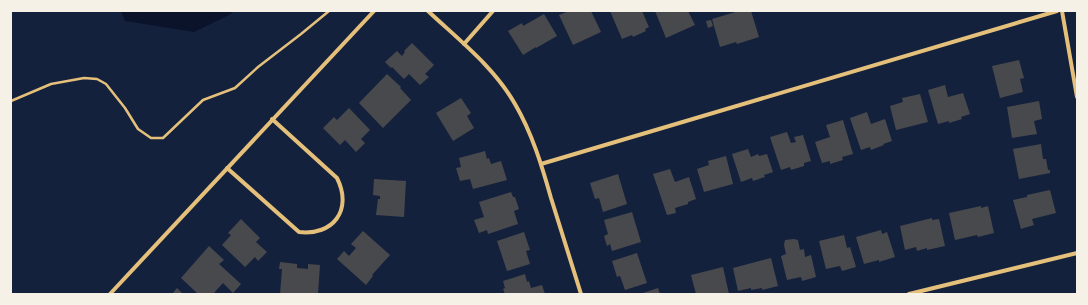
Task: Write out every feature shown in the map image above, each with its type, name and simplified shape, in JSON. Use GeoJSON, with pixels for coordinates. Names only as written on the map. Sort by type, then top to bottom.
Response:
{"type":"FeatureCollection","features":[{"type":"Feature","properties":{"kind":"street"},"geometry":{"type":"LineString","coordinates":[[110,294],[374,11]]}},
{"type":"Feature","properties":{"kind":"street"},"geometry":{"type":"LineString","coordinates":[[428,11],[484,63],[494,74],[515,104],[531,135],[581,294]]}},
{"type":"Feature","properties":{"kind":"street"},"geometry":{"type":"LineString","coordinates":[[464,44],[494,11]]}},
{"type":"Feature","properties":{"kind":"street"},"geometry":{"type":"LineString","coordinates":[[541,164],[1058,11]]}},
{"type":"Feature","properties":{"kind":"street"},"geometry":{"type":"LineString","coordinates":[[1062,11],[1077,98]]}},
{"type":"Feature","properties":{"kind":"street"},"geometry":{"type":"LineString","coordinates":[[227,168],[298,232],[309,233],[320,231],[329,226],[336,219],[341,209],[343,199],[342,188],[337,178],[272,119]]}},
{"type":"Feature","properties":{"kind":"street"},"geometry":{"type":"LineString","coordinates":[[909,294],[1077,253]]}},
{"type":"Feature","properties":{"kind":"path"},"geometry":{"type":"LineString","coordinates":[[11,101],[51,84],[84,78],[97,79],[106,84],[125,108],[138,129],[150,138],[163,138],[203,100],[235,88],[258,67],[329,11]]}},
{"type":"Feature","properties":{"kind":"water"},"geometry":{"type":"Polygon","coordinates":[[[121,11],[235,11],[194,32],[125,21],[121,11]]]}},
{"type":"Feature","properties":{"kind":"building"},"geometry":{"type":"Polygon","coordinates":[[[569,11],[591,11],[601,32],[573,45],[559,15],[569,11]]]}},
{"type":"Feature","properties":{"kind":"building"},"geometry":{"type":"Polygon","coordinates":[[[610,11],[642,11],[649,27],[645,29],[646,31],[633,37],[632,35],[622,39],[610,11]]]}},
{"type":"Feature","properties":{"kind":"building"},"geometry":{"type":"Polygon","coordinates":[[[655,11],[688,11],[695,25],[666,38],[655,11]]]}},
{"type":"Feature","properties":{"kind":"building"},"geometry":{"type":"Polygon","coordinates":[[[739,11],[751,11],[759,37],[737,44],[736,42],[720,47],[712,19],[739,11]]]}},
{"type":"Feature","properties":{"kind":"building"},"geometry":{"type":"Polygon","coordinates":[[[544,14],[557,36],[523,55],[508,31],[522,23],[523,26],[544,14]]]}},
{"type":"Feature","properties":{"kind":"building"},"geometry":{"type":"Polygon","coordinates":[[[711,20],[713,26],[708,28],[706,21],[711,20]]]}},
{"type":"Feature","properties":{"kind":"building"},"geometry":{"type":"Polygon","coordinates":[[[412,43],[434,65],[425,74],[429,77],[420,85],[409,74],[404,79],[385,62],[397,51],[402,56],[405,52],[404,51],[412,43]]]}},
{"type":"Feature","properties":{"kind":"building"},"geometry":{"type":"Polygon","coordinates":[[[1019,60],[1024,78],[1020,79],[1023,92],[1000,98],[992,66],[1019,60]]]}},
{"type":"Feature","properties":{"kind":"building"},"geometry":{"type":"Polygon","coordinates":[[[387,74],[401,87],[400,88],[411,100],[383,128],[359,103],[387,74]]]}},
{"type":"Feature","properties":{"kind":"building"},"geometry":{"type":"Polygon","coordinates":[[[945,85],[948,97],[963,93],[970,114],[961,117],[962,119],[949,123],[949,121],[938,124],[928,90],[945,85]]]}},
{"type":"Feature","properties":{"kind":"building"},"geometry":{"type":"Polygon","coordinates":[[[920,94],[928,122],[896,130],[890,106],[903,102],[902,98],[920,94]]]}},
{"type":"Feature","properties":{"kind":"building"},"geometry":{"type":"Polygon","coordinates":[[[461,98],[471,113],[467,116],[474,128],[453,141],[436,113],[461,98]]]}},
{"type":"Feature","properties":{"kind":"building"},"geometry":{"type":"Polygon","coordinates":[[[1039,101],[1042,119],[1034,121],[1037,134],[1012,138],[1007,107],[1039,101]]]}},
{"type":"Feature","properties":{"kind":"building"},"geometry":{"type":"Polygon","coordinates":[[[349,108],[370,130],[361,139],[365,143],[356,152],[345,140],[340,145],[323,128],[334,117],[337,120],[349,108]]]}},
{"type":"Feature","properties":{"kind":"building"},"geometry":{"type":"Polygon","coordinates":[[[867,112],[871,124],[885,119],[892,141],[871,150],[870,147],[861,150],[850,118],[867,112]]]}},
{"type":"Feature","properties":{"kind":"building"},"geometry":{"type":"Polygon","coordinates":[[[843,120],[853,154],[842,157],[843,160],[830,164],[830,161],[822,163],[815,142],[830,137],[826,125],[843,120]]]}},
{"type":"Feature","properties":{"kind":"building"},"geometry":{"type":"Polygon","coordinates":[[[787,132],[791,143],[796,142],[794,137],[803,135],[811,161],[804,163],[804,166],[791,170],[790,167],[781,170],[770,137],[787,132]]]}},
{"type":"Feature","properties":{"kind":"building"},"geometry":{"type":"Polygon","coordinates":[[[1041,144],[1043,159],[1046,159],[1050,173],[1019,179],[1013,149],[1041,144]]]}},
{"type":"Feature","properties":{"kind":"building"},"geometry":{"type":"Polygon","coordinates":[[[748,149],[751,157],[758,154],[759,156],[767,154],[773,172],[764,175],[765,177],[753,181],[752,178],[741,182],[732,154],[748,149]]]}},
{"type":"Feature","properties":{"kind":"building"},"geometry":{"type":"Polygon","coordinates":[[[485,151],[487,159],[489,158],[491,164],[501,161],[507,180],[473,189],[470,179],[460,181],[456,168],[461,167],[459,158],[485,151]]]}},
{"type":"Feature","properties":{"kind":"building"},"geometry":{"type":"Polygon","coordinates":[[[726,156],[733,184],[704,192],[697,169],[709,165],[708,161],[726,156]]]}},
{"type":"Feature","properties":{"kind":"building"},"geometry":{"type":"Polygon","coordinates":[[[670,169],[675,182],[689,177],[696,199],[688,202],[688,204],[675,208],[676,213],[667,215],[653,174],[670,169]]]}},
{"type":"Feature","properties":{"kind":"building"},"geometry":{"type":"Polygon","coordinates":[[[618,174],[627,204],[603,212],[599,198],[595,199],[590,183],[618,174]]]}},
{"type":"Feature","properties":{"kind":"building"},"geometry":{"type":"Polygon","coordinates":[[[374,179],[406,181],[404,217],[376,215],[378,199],[380,199],[380,196],[373,195],[374,179]]]}},
{"type":"Feature","properties":{"kind":"building"},"geometry":{"type":"Polygon","coordinates":[[[1050,190],[1056,213],[1032,219],[1034,225],[1021,229],[1013,200],[1050,190]]]}},
{"type":"Feature","properties":{"kind":"building"},"geometry":{"type":"Polygon","coordinates":[[[511,192],[513,197],[515,197],[519,209],[514,211],[518,224],[488,234],[487,230],[479,233],[474,220],[484,217],[479,202],[511,192]]]}},
{"type":"Feature","properties":{"kind":"building"},"geometry":{"type":"Polygon","coordinates":[[[981,206],[981,208],[988,206],[994,233],[955,240],[949,213],[981,206]]]}},
{"type":"Feature","properties":{"kind":"building"},"geometry":{"type":"Polygon","coordinates":[[[632,212],[641,242],[612,251],[610,244],[607,246],[604,236],[608,234],[604,220],[632,212]]]}},
{"type":"Feature","properties":{"kind":"building"},"geometry":{"type":"Polygon","coordinates":[[[932,218],[932,220],[939,219],[945,246],[917,251],[916,247],[905,250],[900,226],[932,218]]]}},
{"type":"Feature","properties":{"kind":"building"},"geometry":{"type":"Polygon","coordinates":[[[241,219],[260,238],[256,242],[267,252],[258,261],[255,257],[245,267],[222,245],[231,235],[228,233],[241,219]]]}},
{"type":"Feature","properties":{"kind":"building"},"geometry":{"type":"Polygon","coordinates":[[[881,230],[882,234],[887,232],[895,257],[879,262],[879,260],[864,264],[856,237],[881,230]]]}},
{"type":"Feature","properties":{"kind":"building"},"geometry":{"type":"Polygon","coordinates":[[[363,231],[390,255],[372,275],[373,276],[366,285],[337,259],[344,251],[349,256],[356,248],[351,244],[363,231]]]}},
{"type":"Feature","properties":{"kind":"building"},"geometry":{"type":"Polygon","coordinates":[[[524,232],[530,250],[526,251],[530,264],[507,271],[497,241],[524,232]]]}},
{"type":"Feature","properties":{"kind":"building"},"geometry":{"type":"Polygon","coordinates":[[[844,235],[847,248],[850,247],[856,267],[842,271],[840,266],[826,269],[819,241],[844,235]]]}},
{"type":"Feature","properties":{"kind":"building"},"geometry":{"type":"Polygon","coordinates":[[[785,240],[798,240],[800,250],[804,249],[805,257],[811,255],[816,277],[802,281],[801,277],[787,280],[781,256],[786,254],[784,245],[785,240]]]}},
{"type":"Feature","properties":{"kind":"building"},"geometry":{"type":"Polygon","coordinates":[[[209,246],[224,260],[219,264],[241,284],[233,293],[223,283],[213,294],[198,294],[181,278],[209,246]]]}},
{"type":"Feature","properties":{"kind":"building"},"geometry":{"type":"Polygon","coordinates":[[[637,253],[647,283],[625,290],[620,276],[617,277],[612,261],[637,253]]]}},
{"type":"Feature","properties":{"kind":"building"},"geometry":{"type":"Polygon","coordinates":[[[771,258],[778,286],[762,290],[762,288],[751,290],[751,288],[738,291],[733,268],[771,258]]]}},
{"type":"Feature","properties":{"kind":"building"},"geometry":{"type":"Polygon","coordinates":[[[280,262],[297,264],[297,268],[308,269],[308,264],[320,265],[318,294],[280,294],[282,269],[279,269],[280,262]]]}},
{"type":"Feature","properties":{"kind":"building"},"geometry":{"type":"Polygon","coordinates":[[[723,267],[729,294],[696,294],[691,275],[723,267]]]}},
{"type":"Feature","properties":{"kind":"building"},"geometry":{"type":"Polygon","coordinates":[[[525,274],[527,282],[529,281],[531,288],[542,285],[545,294],[505,294],[503,289],[505,288],[503,281],[525,274]]]}},
{"type":"Feature","properties":{"kind":"building"},"geometry":{"type":"Polygon","coordinates":[[[177,288],[183,294],[172,294],[177,288]]]}},
{"type":"Feature","properties":{"kind":"building"},"geometry":{"type":"Polygon","coordinates":[[[658,288],[660,294],[640,294],[658,288]]]}}]}
